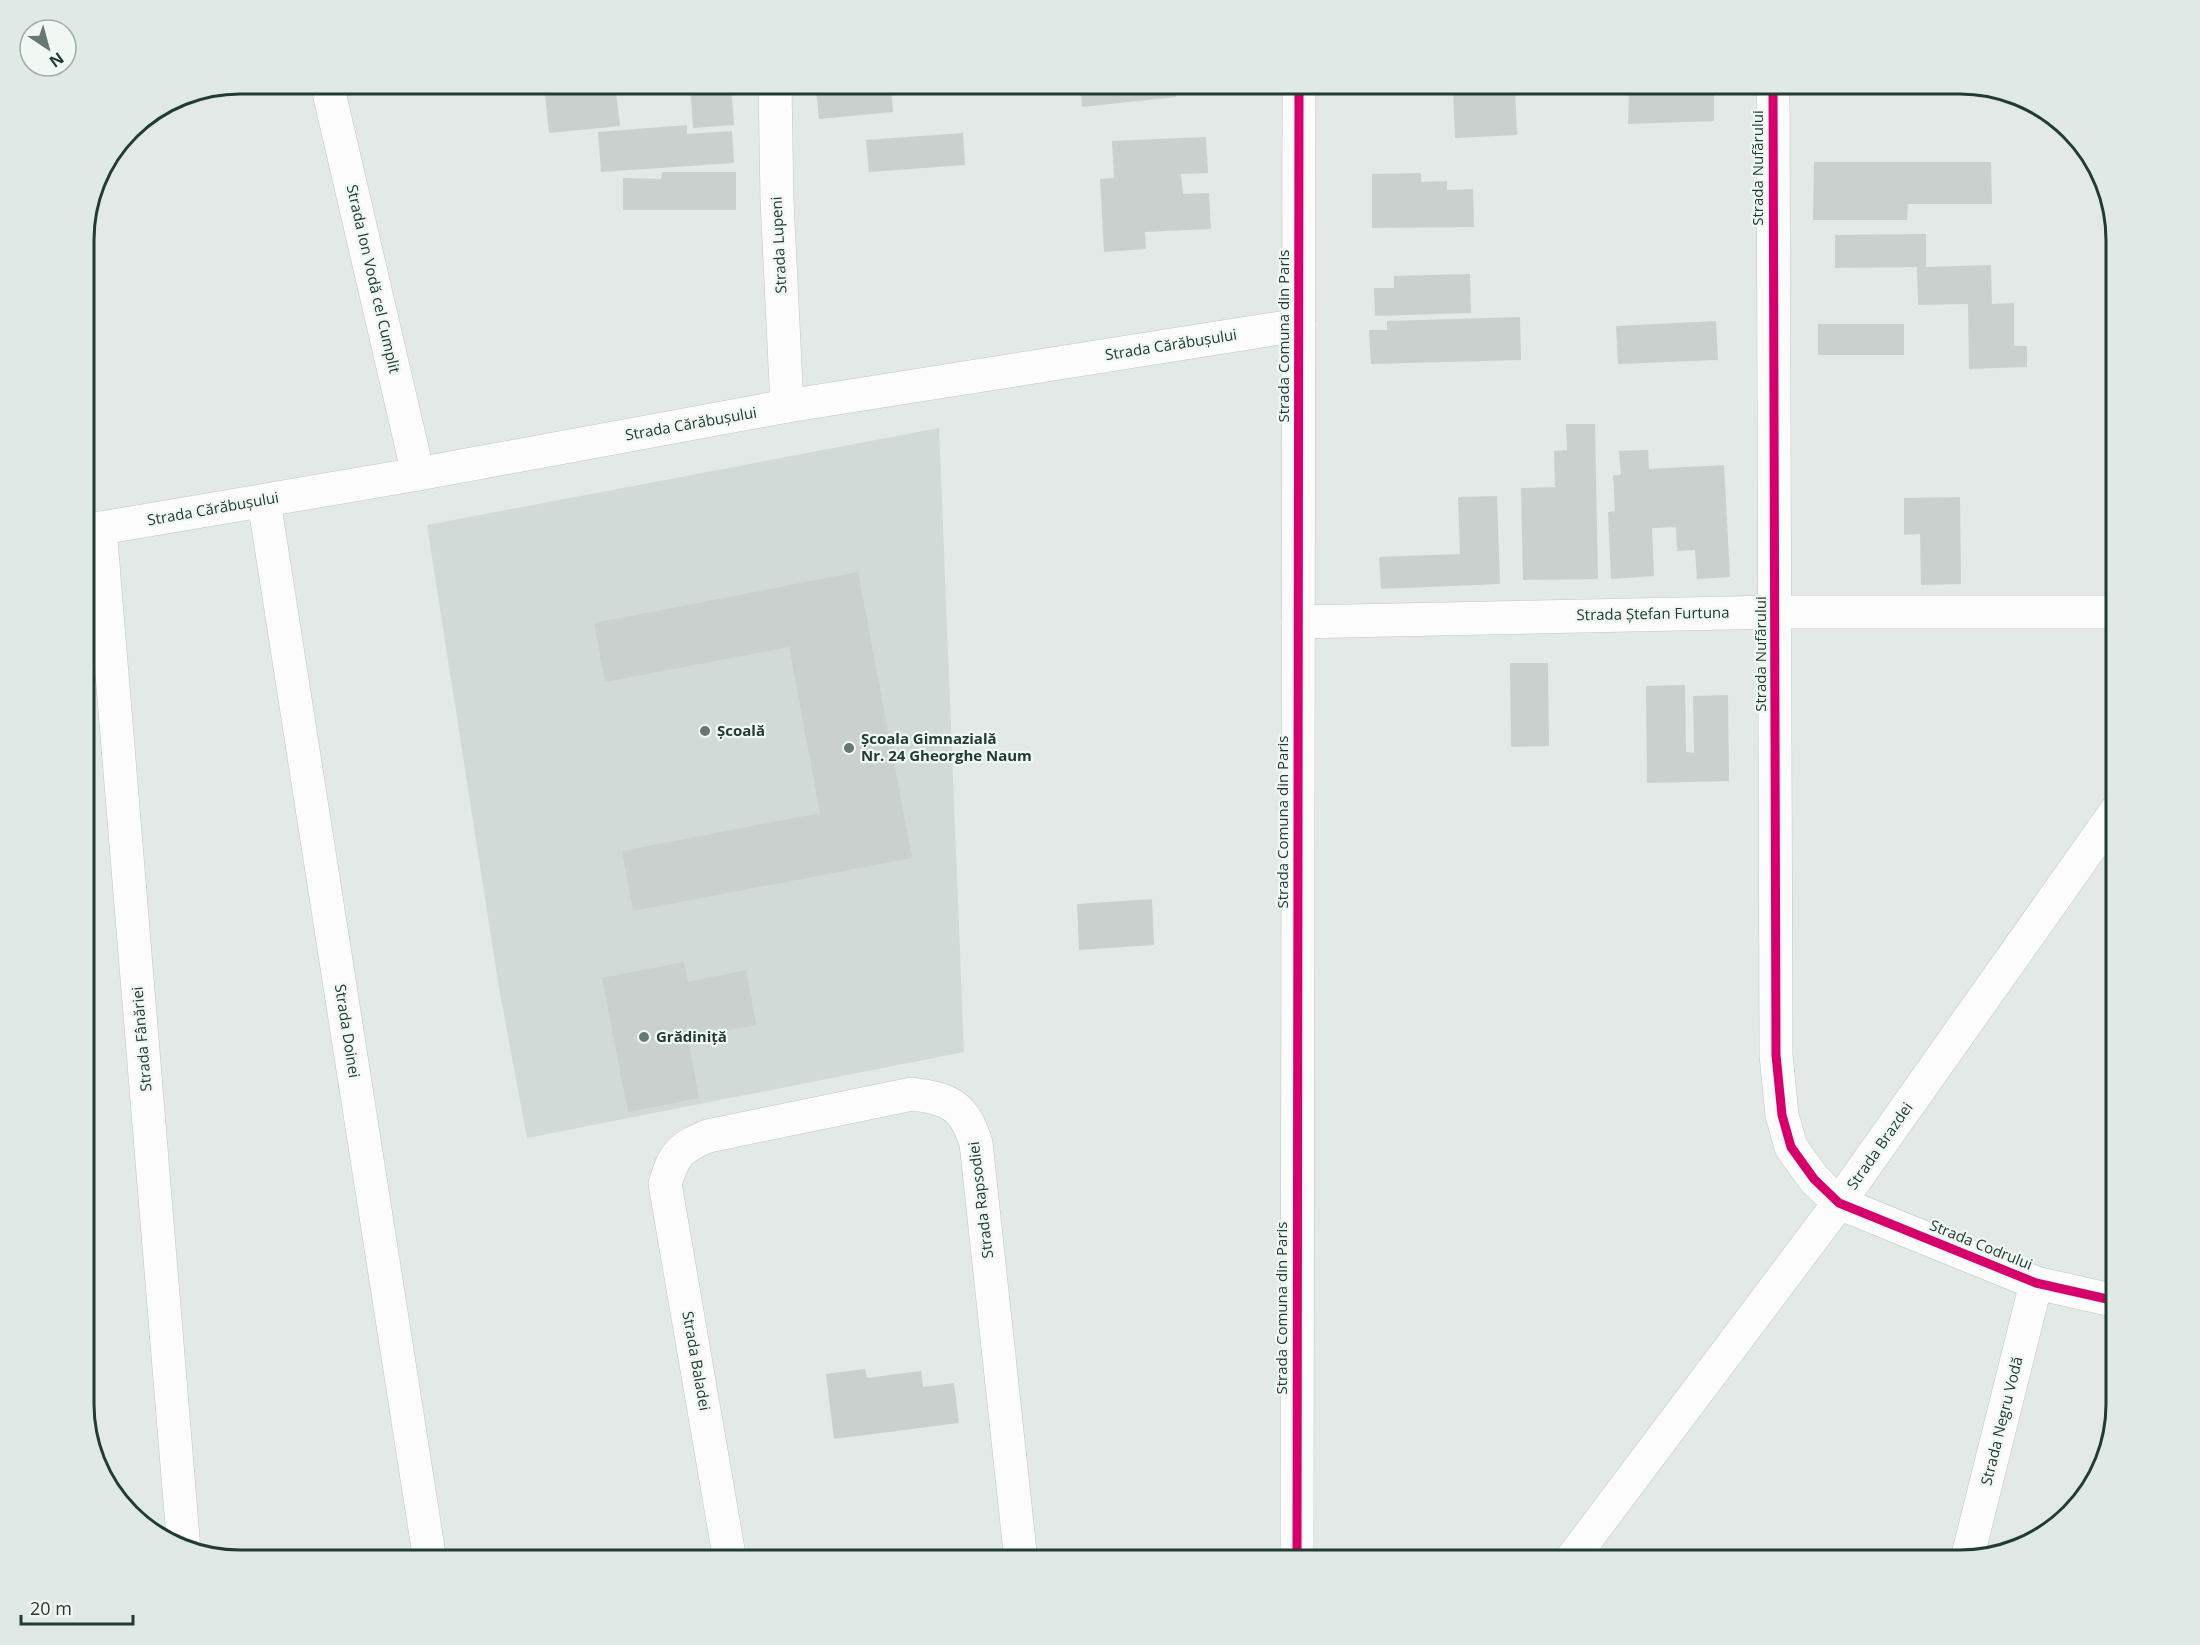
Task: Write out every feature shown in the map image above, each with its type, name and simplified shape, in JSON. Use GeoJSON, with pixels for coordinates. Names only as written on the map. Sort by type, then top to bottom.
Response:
{"type":"FeatureCollection","features":[{"type":"Feature","properties":{"kind":"street","name":"Strada Comuna din Paris"},"geometry":{"type":"LineString","coordinates":[[1297,1550],[1299,94]]}},
{"type":"Feature","properties":{"kind":"street","name":"Strada Nufărului"},"geometry":{"type":"LineString","coordinates":[[1773,94],[1776,1055],[1782,1115],[1791,1147],[1814,1179],[1839,1203]]}},
{"type":"Feature","properties":{"kind":"street","name":"Strada Ion Vodă cel Cumplit"},"geometry":{"type":"LineString","coordinates":[[330,95],[418,474]]}},
{"type":"Feature","properties":{"kind":"street","name":"Strada Lupeni"},"geometry":{"type":"LineString","coordinates":[[776,95],[777,200],[787,406]]}},
{"type":"Feature","properties":{"kind":"street","name":"Strada Cărăbușului"},"geometry":{"type":"LineString","coordinates":[[95,529],[418,474],[787,406],[1299,325]]}},
{"type":"Feature","properties":{"kind":"street","name":"Strada Doinei"},"geometry":{"type":"LineString","coordinates":[[264,501],[428,1550]]}},
{"type":"Feature","properties":{"kind":"street","name":"Strada Fânăriei"},"geometry":{"type":"LineString","coordinates":[[95,563],[183,1538]]}},
{"type":"Feature","properties":{"kind":"street","name":"Strada Ștefan Furtuna"},"geometry":{"type":"LineString","coordinates":[[1298,622],[1776,612],[2106,612]]}},
{"type":"Feature","properties":{"kind":"street","name":"Strada Brazdei"},"geometry":{"type":"LineString","coordinates":[[1578,1550],[1839,1203],[2106,825]]}},
{"type":"Feature","properties":{"kind":"street","name":"Strada Rapsodiei"},"geometry":{"type":"LineString","coordinates":[[672,1161],[687,1145],[708,1136],[912,1094],[938,1097],[954,1106],[969,1121],[976,1143],[1020,1550]]}},
{"type":"Feature","properties":{"kind":"street","name":"Strada Baladei"},"geometry":{"type":"LineString","coordinates":[[672,1161],[665,1184],[728,1550]]}},
{"type":"Feature","properties":{"kind":"street","name":"Strada Codrului"},"geometry":{"type":"LineString","coordinates":[[1839,1203],[2036,1283],[2106,1299]]}},
{"type":"Feature","properties":{"kind":"street","name":"Strada Negru Vodă"},"geometry":{"type":"LineString","coordinates":[[1969,1550],[2036,1283]]}},
{"type":"Feature","properties":{"kind":"shaded area","name":"Școală"},"geometry":{"type":"Polygon","coordinates":[[[939,428],[964,1052],[527,1138],[499,988],[427,525],[939,428]]]}},
{"type":"Feature","properties":{"kind":"building"},"geometry":{"type":"Polygon","coordinates":[[[1176,94],[1176,97],[1082,107],[1081,95],[1176,94]]]}},
{"type":"Feature","properties":{"kind":"building"},"geometry":{"type":"Polygon","coordinates":[[[1453,94],[1515,94],[1517,135],[1455,138],[1453,94]]]}},
{"type":"Feature","properties":{"kind":"building"},"geometry":{"type":"Polygon","coordinates":[[[1629,94],[1714,94],[1714,121],[1628,124],[1629,94]]]}},
{"type":"Feature","properties":{"kind":"building"},"geometry":{"type":"Polygon","coordinates":[[[545,95],[616,95],[620,126],[549,133],[545,95]]]}},
{"type":"Feature","properties":{"kind":"building"},"geometry":{"type":"Polygon","coordinates":[[[691,95],[732,95],[734,125],[693,128],[691,95]]]}},
{"type":"Feature","properties":{"kind":"building"},"geometry":{"type":"Polygon","coordinates":[[[817,95],[892,95],[893,112],[819,119],[817,95]]]}},
{"type":"Feature","properties":{"kind":"building"},"geometry":{"type":"Polygon","coordinates":[[[687,125],[687,134],[732,131],[734,163],[601,172],[598,132],[687,125]]]}},
{"type":"Feature","properties":{"kind":"building"},"geometry":{"type":"Polygon","coordinates":[[[963,133],[965,165],[869,172],[866,140],[963,133]]]}},
{"type":"Feature","properties":{"kind":"building"},"geometry":{"type":"Polygon","coordinates":[[[1206,137],[1208,173],[1181,174],[1183,194],[1209,193],[1211,229],[1145,232],[1146,249],[1104,252],[1100,179],[1114,178],[1112,141],[1206,137]]]}},
{"type":"Feature","properties":{"kind":"building"},"geometry":{"type":"Polygon","coordinates":[[[1814,162],[1991,162],[1992,204],[1908,204],[1907,220],[1813,220],[1814,162]]]}},
{"type":"Feature","properties":{"kind":"building"},"geometry":{"type":"Polygon","coordinates":[[[662,172],[736,172],[736,210],[623,210],[623,178],[661,179],[662,172]]]}},
{"type":"Feature","properties":{"kind":"building"},"geometry":{"type":"Polygon","coordinates":[[[1421,173],[1421,182],[1447,181],[1447,190],[1473,189],[1474,227],[1372,228],[1372,174],[1421,173]]]}},
{"type":"Feature","properties":{"kind":"building"},"geometry":{"type":"Polygon","coordinates":[[[1926,234],[1926,267],[1991,265],[1992,304],[2014,303],[2014,346],[2027,346],[2027,367],[1969,369],[1968,304],[1918,305],[1917,267],[1835,268],[1835,235],[1926,234]]]}},
{"type":"Feature","properties":{"kind":"building"},"geometry":{"type":"Polygon","coordinates":[[[1470,274],[1471,313],[1375,316],[1374,288],[1394,288],[1394,276],[1470,274]]]}},
{"type":"Feature","properties":{"kind":"building"},"geometry":{"type":"Polygon","coordinates":[[[1520,317],[1521,360],[1371,364],[1369,330],[1387,330],[1387,321],[1520,317]]]}},
{"type":"Feature","properties":{"kind":"building"},"geometry":{"type":"Polygon","coordinates":[[[1716,321],[1718,360],[1618,364],[1616,326],[1716,321]]]}},
{"type":"Feature","properties":{"kind":"building"},"geometry":{"type":"Polygon","coordinates":[[[1818,324],[1904,324],[1904,355],[1818,355],[1818,324]]]}},
{"type":"Feature","properties":{"kind":"building"},"geometry":{"type":"Polygon","coordinates":[[[1566,424],[1595,424],[1598,579],[1523,580],[1521,488],[1555,487],[1554,451],[1567,450],[1566,424]]]}},
{"type":"Feature","properties":{"kind":"building"},"geometry":{"type":"Polygon","coordinates":[[[1648,450],[1649,469],[1724,465],[1730,577],[1697,579],[1695,550],[1677,551],[1676,527],[1652,528],[1654,576],[1611,579],[1608,512],[1615,511],[1613,475],[1621,475],[1619,451],[1648,450]]]}},
{"type":"Feature","properties":{"kind":"building"},"geometry":{"type":"Polygon","coordinates":[[[1497,496],[1500,584],[1381,589],[1379,557],[1460,554],[1458,497],[1497,496]]]}},
{"type":"Feature","properties":{"kind":"building"},"geometry":{"type":"Polygon","coordinates":[[[1960,497],[1961,584],[1921,585],[1920,534],[1904,535],[1904,498],[1960,497]]]}},
{"type":"Feature","properties":{"kind":"building","name":"Școala Gimnazială Nr. 24 Gheorghe Naum"},"geometry":{"type":"Polygon","coordinates":[[[858,572],[912,858],[633,911],[622,851],[820,813],[789,647],[605,682],[594,623],[858,572]]]}},
{"type":"Feature","properties":{"kind":"building"},"geometry":{"type":"Polygon","coordinates":[[[1510,663],[1548,663],[1549,746],[1511,747],[1510,663]]]}},
{"type":"Feature","properties":{"kind":"building"},"geometry":{"type":"Polygon","coordinates":[[[1685,685],[1686,752],[1694,753],[1693,696],[1728,695],[1729,781],[1647,783],[1646,686],[1685,685]]]}},
{"type":"Feature","properties":{"kind":"building"},"geometry":{"type":"Polygon","coordinates":[[[1152,899],[1154,945],[1079,950],[1077,904],[1152,899]]]}},
{"type":"Feature","properties":{"kind":"building"},"geometry":{"type":"Polygon","coordinates":[[[684,962],[688,982],[746,970],[756,1025],[688,1038],[699,1098],[628,1112],[602,978],[684,962]]]}},
{"type":"Feature","properties":{"kind":"building"},"geometry":{"type":"Polygon","coordinates":[[[865,1369],[867,1378],[921,1371],[923,1387],[954,1383],[959,1423],[834,1439],[826,1374],[865,1369]]]}},
{"type":"Feature","properties":{"kind":"cycle path"},"geometry":{"type":"LineString","coordinates":[[1297,1550],[1299,94]]}},
{"type":"Feature","properties":{"kind":"cycle path"},"geometry":{"type":"LineString","coordinates":[[1773,94],[1776,1055],[1782,1115],[1791,1147],[1814,1179],[1839,1203],[2036,1283],[2106,1299]]}},
{"type":"Feature","properties":{"kind":"place","name":"Școală"},"geometry":{"type":"Point","coordinates":[705,731]}},
{"type":"Feature","properties":{"kind":"place","name":"Școala Gimnazială Nr. 24 Gheorghe Naum"},"geometry":{"type":"Point","coordinates":[849,748]}},
{"type":"Feature","properties":{"kind":"place","name":"Grădiniță"},"geometry":{"type":"Point","coordinates":[644,1037]}}]}
